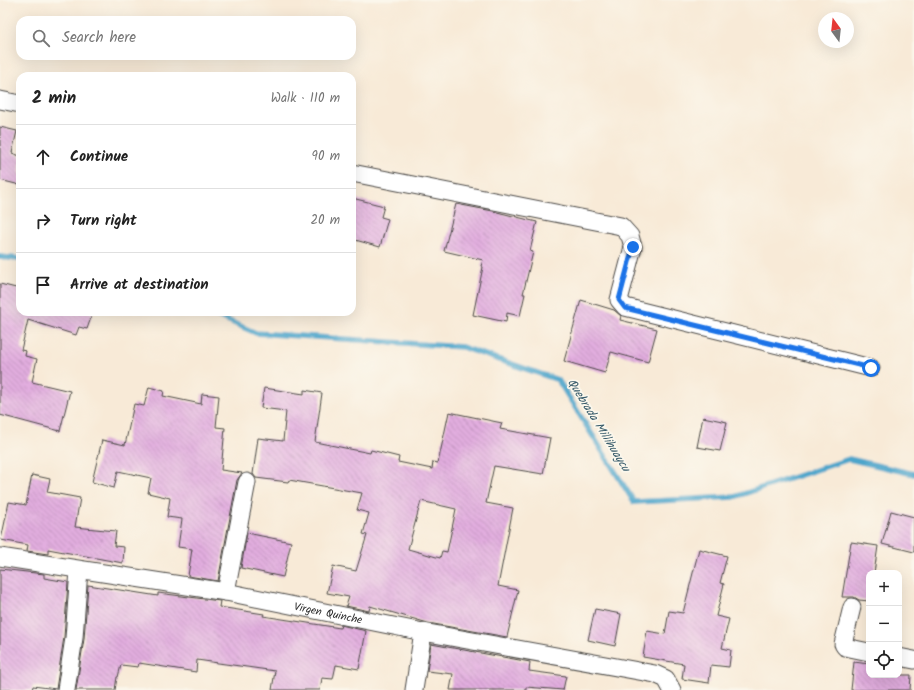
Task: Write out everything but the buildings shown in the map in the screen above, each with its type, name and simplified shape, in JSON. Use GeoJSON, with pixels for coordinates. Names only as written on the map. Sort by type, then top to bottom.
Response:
{"type":"FeatureCollection","features":[{"type":"Feature","properties":{"kind":"street"},"geometry":{"type":"LineString","coordinates":[[0,100],[16,103]]}},
{"type":"Feature","properties":{"kind":"street"},"geometry":{"type":"LineString","coordinates":[[356,174],[621,226],[630,236],[633,247],[619,300],[625,308],[871,368]]}},
{"type":"Feature","properties":{"kind":"street"},"geometry":{"type":"LineString","coordinates":[[226,592],[247,482]]}},
{"type":"Feature","properties":{"kind":"street","name":"Virgen Quinche"},"geometry":{"type":"LineString","coordinates":[[0,557],[226,592],[423,632],[655,674],[666,679],[672,690]]}},
{"type":"Feature","properties":{"kind":"street"},"geometry":{"type":"LineString","coordinates":[[66,690],[74,638],[79,570]]}},
{"type":"Feature","properties":{"kind":"street"},"geometry":{"type":"LineString","coordinates":[[852,607],[843,644],[845,647],[866,651]]}},
{"type":"Feature","properties":{"kind":"street"},"geometry":{"type":"LineString","coordinates":[[414,690],[423,632]]}},
{"type":"Feature","properties":{"kind":"street"},"geometry":{"type":"LineString","coordinates":[[902,658],[914,660]]}},
{"type":"Feature","properties":{"kind":"waterway","name":"Quebrada Millihuaycu"},"geometry":{"type":"LineString","coordinates":[[0,257],[16,259]]}},
{"type":"Feature","properties":{"kind":"waterway","name":"Quebrada Millihuaycu"},"geometry":{"type":"LineString","coordinates":[[218,316],[256,333],[462,347],[558,380],[634,502],[734,497],[849,459],[914,474]]}},
{"type":"Feature","properties":{"kind":"route"},"geometry":{"type":"LineString","coordinates":[[633,247],[619,300],[625,308],[871,368]]}}]}
